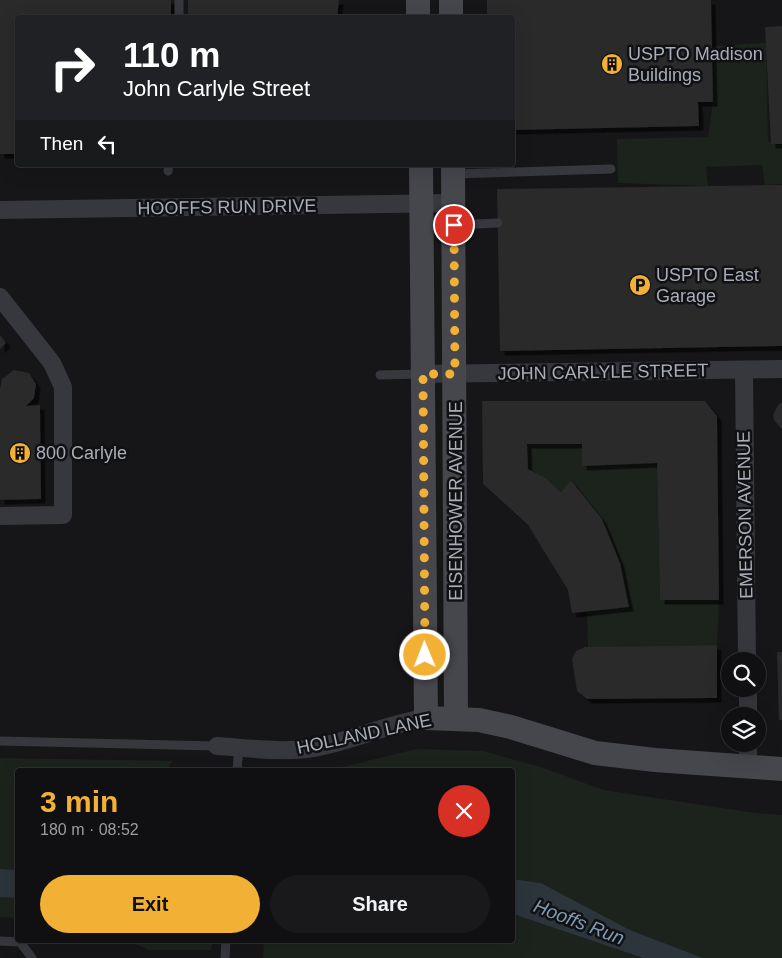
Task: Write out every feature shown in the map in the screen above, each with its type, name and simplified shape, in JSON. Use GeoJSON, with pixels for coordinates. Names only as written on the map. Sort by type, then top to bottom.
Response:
{"type":"FeatureCollection","features":[{"type":"Feature","properties":{"kind":"main road"},"geometry":{"type":"LineString","coordinates":[[418,0],[418,15]]}},
{"type":"Feature","properties":{"kind":"main road"},"geometry":{"type":"LineString","coordinates":[[451,0],[451,15]]}},
{"type":"Feature","properties":{"kind":"main road","name":"EISENHOWER AVENUE"},"geometry":{"type":"LineString","coordinates":[[421,167],[426,718]]}},
{"type":"Feature","properties":{"kind":"main road","name":"EISENHOWER AVENUE"},"geometry":{"type":"LineString","coordinates":[[453,169],[456,718]]}},
{"type":"Feature","properties":{"kind":"main road","name":"HOLLAND LANE"},"geometry":{"type":"LineString","coordinates":[[426,718],[456,718],[511,727],[595,753],[748,755],[782,769]]}},
{"type":"Feature","properties":{"kind":"street","name":"HOOFFS RUN DRIVE"},"geometry":{"type":"LineString","coordinates":[[0,210],[422,204],[453,214]]}},
{"type":"Feature","properties":{"kind":"street"},"geometry":{"type":"LineString","coordinates":[[0,297],[52,363],[63,387],[63,516],[0,516]]}},
{"type":"Feature","properties":{"kind":"street","name":"JOHN CARLYLE STREET"},"geometry":{"type":"LineString","coordinates":[[423,374],[782,369]]}},
{"type":"Feature","properties":{"kind":"street","name":"EMERSON AVENUE"},"geometry":{"type":"LineString","coordinates":[[744,370],[747,652]]}},
{"type":"Feature","properties":{"kind":"street","name":"HOLLAND LANE"},"geometry":{"type":"LineString","coordinates":[[217,746],[313,748],[404,721],[426,718]]}},
{"type":"Feature","properties":{"kind":"lane"},"geometry":{"type":"LineString","coordinates":[[179,0],[179,15]]}},
{"type":"Feature","properties":{"kind":"lane"},"geometry":{"type":"LineString","coordinates":[[453,169],[611,169]]}},
{"type":"Feature","properties":{"kind":"lane"},"geometry":{"type":"LineString","coordinates":[[453,214],[498,224]]}},
{"type":"Feature","properties":{"kind":"lane"},"geometry":{"type":"LineString","coordinates":[[380,375],[423,374]]}},
{"type":"Feature","properties":{"kind":"lane","name":"HOLLAND LANE"},"geometry":{"type":"LineString","coordinates":[[0,740],[217,746]]}},
{"type":"Feature","properties":{"kind":"lane"},"geometry":{"type":"LineString","coordinates":[[237,768],[239,747]]}},
{"type":"Feature","properties":{"kind":"lane"},"geometry":{"type":"LineString","coordinates":[[0,941],[15,942]]}},
{"type":"Feature","properties":{"kind":"lane"},"geometry":{"type":"LineString","coordinates":[[21,943],[32,958]]}},
{"type":"Feature","properties":{"kind":"lane"},"geometry":{"type":"LineString","coordinates":[[225,958],[226,943]]}},
{"type":"Feature","properties":{"kind":"shaded area"},"geometry":{"type":"Polygon","coordinates":[[[766,43],[768,142],[782,145],[782,184],[765,185],[762,165],[706,167],[708,186],[618,183],[617,139],[708,137],[713,102],[712,46],[766,43]]]}},
{"type":"Feature","properties":{"kind":"shaded area"},"geometry":{"type":"Polygon","coordinates":[[[527,444],[582,444],[583,466],[657,463],[660,600],[719,600],[717,645],[588,647],[587,611],[629,607],[620,563],[602,519],[572,480],[561,492],[546,478],[528,469],[527,444]]]}},
{"type":"Feature","properties":{"kind":"shaded area"},"geometry":{"type":"Polygon","coordinates":[[[417,749],[483,751],[541,767],[603,790],[755,813],[782,815],[782,958],[703,958],[630,930],[541,883],[515,879],[515,768],[337,768],[417,749]]]}},
{"type":"Feature","properties":{"kind":"shaded area"},"geometry":{"type":"Polygon","coordinates":[[[0,758],[173,761],[168,768],[15,768],[15,870],[0,869],[0,758]]]}},
{"type":"Feature","properties":{"kind":"shaded area"},"geometry":{"type":"Polygon","coordinates":[[[0,897],[15,898],[15,918],[0,917],[0,897]]]}},
{"type":"Feature","properties":{"kind":"shaded area"},"geometry":{"type":"Polygon","coordinates":[[[515,915],[643,958],[263,958],[264,943],[515,943],[515,915]]]}},
{"type":"Feature","properties":{"kind":"shaded area"},"geometry":{"type":"Polygon","coordinates":[[[134,943],[212,943],[211,950],[149,950],[134,943]]]}},
{"type":"Feature","properties":{"kind":"water"},"geometry":{"type":"Polygon","coordinates":[[[0,869],[15,870],[15,898],[0,897],[0,869]]]}},
{"type":"Feature","properties":{"kind":"water","name":"Hooffs Run"},"geometry":{"type":"Polygon","coordinates":[[[515,879],[541,883],[630,930],[703,958],[643,958],[515,915],[515,879]]]}},
{"type":"Feature","properties":{"kind":"building"},"geometry":{"type":"Polygon","coordinates":[[[0,0],[171,0],[171,15],[15,15],[15,154],[0,154],[0,0]]]}},
{"type":"Feature","properties":{"kind":"building"},"geometry":{"type":"Polygon","coordinates":[[[188,0],[339,0],[337,15],[188,15],[188,0]]]}},
{"type":"Feature","properties":{"kind":"building","name":"USPTO Madison Buildings"},"geometry":{"type":"Polygon","coordinates":[[[487,0],[711,0],[713,102],[698,102],[699,126],[515,130],[515,15],[487,15],[487,0]]]}},
{"type":"Feature","properties":{"kind":"building"},"geometry":{"type":"Polygon","coordinates":[[[782,26],[782,144],[771,144],[765,27],[782,26]]]}},
{"type":"Feature","properties":{"kind":"building","name":"USPTO East Garage"},"geometry":{"type":"Polygon","coordinates":[[[782,185],[782,346],[500,351],[497,189],[782,185]]]}},
{"type":"Feature","properties":{"kind":"building"},"geometry":{"type":"Polygon","coordinates":[[[0,335],[6,343],[0,349],[0,335]]]}},
{"type":"Feature","properties":{"kind":"building","name":"800 Carlyle"},"geometry":{"type":"Polygon","coordinates":[[[14,370],[29,373],[36,384],[34,398],[26,406],[40,405],[41,499],[0,500],[0,389],[2,379],[14,370]]]}},
{"type":"Feature","properties":{"kind":"building"},"geometry":{"type":"Polygon","coordinates":[[[482,401],[705,401],[717,416],[719,600],[660,600],[657,463],[582,466],[582,444],[527,444],[528,469],[546,478],[561,492],[571,480],[602,519],[620,563],[629,607],[572,613],[568,590],[528,525],[483,484],[482,401]]]}},
{"type":"Feature","properties":{"kind":"building"},"geometry":{"type":"Polygon","coordinates":[[[782,402],[782,429],[774,420],[773,415],[778,405],[782,402]]]}},
{"type":"Feature","properties":{"kind":"building"},"geometry":{"type":"Polygon","coordinates":[[[717,645],[717,698],[587,699],[577,691],[572,659],[576,651],[585,647],[717,645]]]}},
{"type":"Feature","properties":{"kind":"building"},"geometry":{"type":"Polygon","coordinates":[[[777,652],[782,652],[782,720],[779,720],[777,652]]]}},
{"type":"Feature","properties":{"kind":"place","name":"USPTO Madison Buildings"},"geometry":{"type":"Point","coordinates":[612,64]}},
{"type":"Feature","properties":{"kind":"place","name":"USPTO East Garage"},"geometry":{"type":"Point","coordinates":[640,285]}},
{"type":"Feature","properties":{"kind":"place","name":"800 Carlyle"},"geometry":{"type":"Point","coordinates":[20,453]}},
{"type":"Feature","properties":{"kind":"route"},"geometry":{"type":"LineString","coordinates":[[425,655],[423,374],[455,374],[454,225]]}}]}
